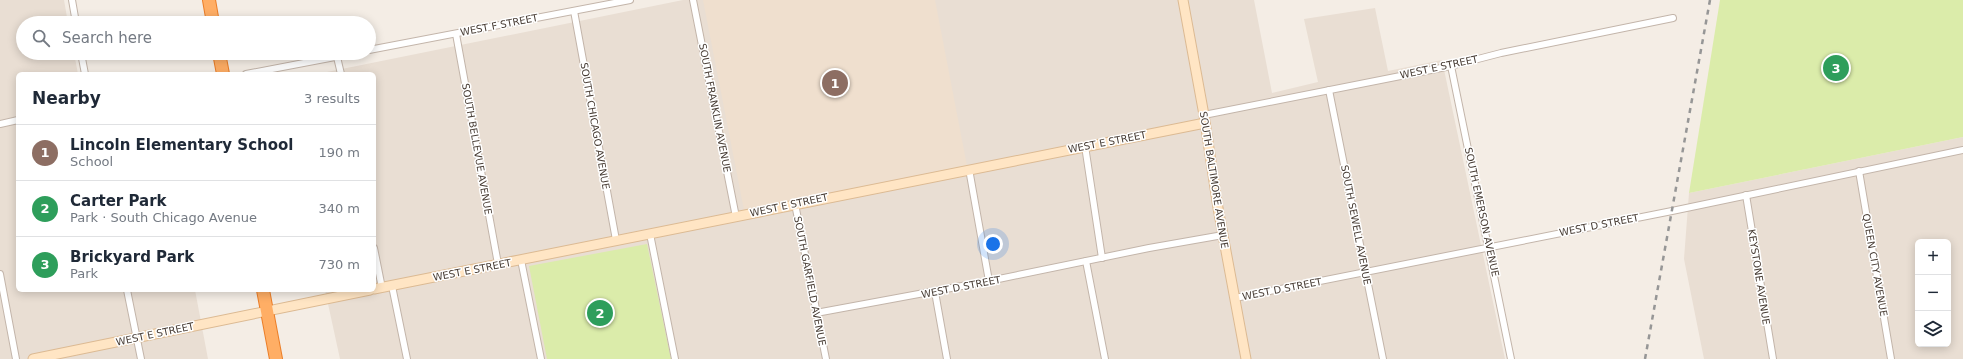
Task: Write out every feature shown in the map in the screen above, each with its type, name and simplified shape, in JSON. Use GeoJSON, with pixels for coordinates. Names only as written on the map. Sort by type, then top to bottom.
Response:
{"type":"FeatureCollection","features":[{"type":"Feature","properties":{"kind":"highway"},"geometry":{"type":"LineString","coordinates":[[209,0],[212,16]]}},
{"type":"Feature","properties":{"kind":"highway"},"geometry":{"type":"LineString","coordinates":[[220,60],[223,72]]}},
{"type":"Feature","properties":{"kind":"highway"},"geometry":{"type":"LineString","coordinates":[[263,292],[276,359]]}},
{"type":"Feature","properties":{"kind":"street"},"geometry":{"type":"LineString","coordinates":[[72,0],[75,16]]}},
{"type":"Feature","properties":{"kind":"street","name":"WEST F STREET"},"geometry":{"type":"LineString","coordinates":[[376,49],[630,0]]}},
{"type":"Feature","properties":{"kind":"street","name":"SOUTH FRANKLIN AVENUE"},"geometry":{"type":"LineString","coordinates":[[694,0],[736,217]]}},
{"type":"Feature","properties":{"kind":"street","name":"SOUTH BALTIMORE AVENUE"},"geometry":{"type":"LineString","coordinates":[[1183,0],[1223,235],[1246,359]]}},
{"type":"Feature","properties":{"kind":"street","name":"SOUTH CHICAGO AVENUE"},"geometry":{"type":"LineString","coordinates":[[574,11],[616,240]]}},
{"type":"Feature","properties":{"kind":"street","name":"WEST E STREET"},"geometry":{"type":"LineString","coordinates":[[378,288],[1084,146],[1329,90],[1452,66],[1501,53],[1673,18]]}},
{"type":"Feature","properties":{"kind":"street","name":"SOUTH BELLEVUE AVENUE"},"geometry":{"type":"LineString","coordinates":[[456,34],[498,264]]}},
{"type":"Feature","properties":{"kind":"street"},"geometry":{"type":"LineString","coordinates":[[82,60],[85,72]]}},
{"type":"Feature","properties":{"kind":"street"},"geometry":{"type":"LineString","coordinates":[[257,72],[321,60]]}},
{"type":"Feature","properties":{"kind":"street"},"geometry":{"type":"LineString","coordinates":[[338,60],[340,72]]}},
{"type":"Feature","properties":{"kind":"street","name":"SOUTH EMERSON AVENUE"},"geometry":{"type":"LineString","coordinates":[[1452,66],[1511,359]]}},
{"type":"Feature","properties":{"kind":"street","name":"SOUTH SEWELL AVENUE"},"geometry":{"type":"LineString","coordinates":[[1329,90],[1383,359]]}},
{"type":"Feature","properties":{"kind":"street"},"geometry":{"type":"LineString","coordinates":[[0,124],[16,120]]}},
{"type":"Feature","properties":{"kind":"street"},"geometry":{"type":"LineString","coordinates":[[1084,146],[1102,258]]}},
{"type":"Feature","properties":{"kind":"street","name":"WEST D STREET"},"geometry":{"type":"LineString","coordinates":[[1235,298],[1963,150]]}},
{"type":"Feature","properties":{"kind":"street"},"geometry":{"type":"LineString","coordinates":[[969,169],[989,282]]}},
{"type":"Feature","properties":{"kind":"street","name":"QUEEN CITY AVENUE"},"geometry":{"type":"LineString","coordinates":[[1859,171],[1891,359]]}},
{"type":"Feature","properties":{"kind":"street","name":"KEYSTONE AVENUE"},"geometry":{"type":"LineString","coordinates":[[1746,195],[1772,359]]}},
{"type":"Feature","properties":{"kind":"street","name":"SOUTH GARFIELD AVENUE"},"geometry":{"type":"LineString","coordinates":[[795,204],[826,359]]}},
{"type":"Feature","properties":{"kind":"street"},"geometry":{"type":"LineString","coordinates":[[650,234],[675,359]]}},
{"type":"Feature","properties":{"kind":"street","name":"WEST D STREET"},"geometry":{"type":"LineString","coordinates":[[816,313],[989,282],[1086,261],[1223,235]]}},
{"type":"Feature","properties":{"kind":"street"},"geometry":{"type":"LineString","coordinates":[[521,260],[541,359]]}},
{"type":"Feature","properties":{"kind":"street"},"geometry":{"type":"LineString","coordinates":[[1086,261],[1105,359]]}},
{"type":"Feature","properties":{"kind":"street"},"geometry":{"type":"LineString","coordinates":[[376,268],[378,288]]}},
{"type":"Feature","properties":{"kind":"street"},"geometry":{"type":"LineString","coordinates":[[0,274],[16,359]]}},
{"type":"Feature","properties":{"kind":"street"},"geometry":{"type":"LineString","coordinates":[[392,286],[407,359]]}},
{"type":"Feature","properties":{"kind":"street"},"geometry":{"type":"LineString","coordinates":[[127,292],[141,359]]}},
{"type":"Feature","properties":{"kind":"street","name":"WEST E STREET"},"geometry":{"type":"LineString","coordinates":[[33,359],[360,292]]}},
{"type":"Feature","properties":{"kind":"street"},"geometry":{"type":"LineString","coordinates":[[935,292],[947,359]]}},
{"type":"Feature","properties":{"kind":"shaded area"},"geometry":{"type":"Polygon","coordinates":[[[0,0],[64,0],[67,16],[16,16],[16,60],[75,60],[78,72],[16,72],[16,292],[195,292],[208,359],[0,359],[0,0]]]}},
{"type":"Feature","properties":{"kind":"shaded area"},"geometry":{"type":"Polygon","coordinates":[[[683,0],[1254,0],[1272,93],[1318,82],[1304,19],[1375,8],[1388,71],[1442,60],[1505,359],[340,359],[325,292],[376,292],[376,72],[327,72],[683,0]]]}},
{"type":"Feature","properties":{"kind":"shaded area"},"geometry":{"type":"Polygon","coordinates":[[[703,0],[935,0],[967,166],[744,210],[703,0]]]}},
{"type":"Feature","properties":{"kind":"shaded area"},"geometry":{"type":"Polygon","coordinates":[[[1963,137],[1963,359],[1704,359],[1684,259],[1689,193],[1963,137]]]}},
{"type":"Feature","properties":{"kind":"green space"},"geometry":{"type":"Polygon","coordinates":[[[1720,0],[1963,0],[1963,137],[1689,193],[1720,0]]]}},
{"type":"Feature","properties":{"kind":"green space"},"geometry":{"type":"Polygon","coordinates":[[[647,244],[671,359],[547,359],[529,266],[647,244]]]}},
{"type":"Feature","properties":{"kind":"railway"},"geometry":{"type":"LineString","coordinates":[[1645,359],[1710,0]]}},
{"type":"Feature","properties":{"kind":"place","name":"Brickyard Park"},"geometry":{"type":"Point","coordinates":[1836,68]}},
{"type":"Feature","properties":{"kind":"place","name":"Lincoln Elementary School"},"geometry":{"type":"Point","coordinates":[835,83]}},
{"type":"Feature","properties":{"kind":"place","name":"Carter Park"},"geometry":{"type":"Point","coordinates":[600,313]}}]}
